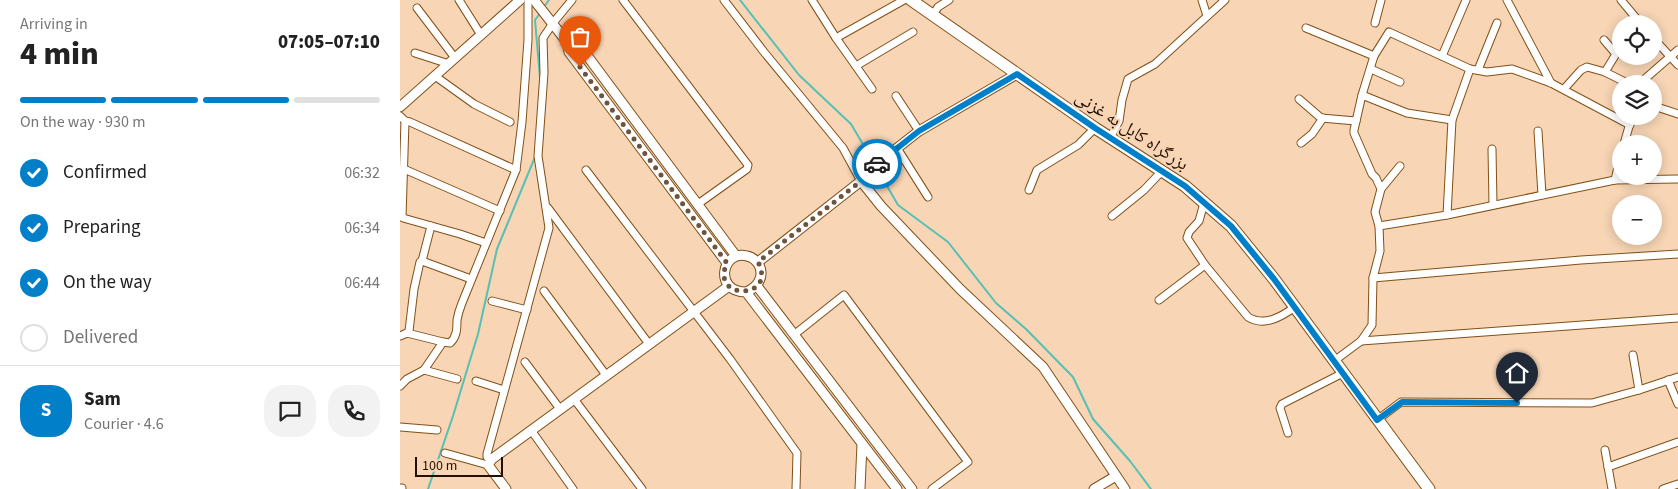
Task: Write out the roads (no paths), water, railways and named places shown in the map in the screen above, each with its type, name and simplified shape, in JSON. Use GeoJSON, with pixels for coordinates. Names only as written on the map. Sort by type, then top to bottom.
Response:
{"type":"FeatureCollection","features":[{"type":"Feature","properties":{"kind":"highway","name":"بزرگراه کابل به غزنی"},"geometry":{"type":"LineString","coordinates":[[911,0],[1095,128],[1185,186],[1231,226],[1295,307],[1428,489]]}},
{"type":"Feature","properties":{"kind":"street"},"geometry":{"type":"LineString","coordinates":[[459,0],[482,35]]}},
{"type":"Feature","properties":{"kind":"street"},"geometry":{"type":"LineString","coordinates":[[400,107],[520,0]]}},
{"type":"Feature","properties":{"kind":"street"},"geometry":{"type":"LineString","coordinates":[[404,334],[450,343],[453,341],[458,327],[457,318],[471,279],[516,170],[522,122],[528,40],[528,0]]}},
{"type":"Feature","properties":{"kind":"street"},"geometry":{"type":"LineString","coordinates":[[506,489],[486,454],[548,232],[538,156],[544,73],[543,38],[572,0]]}},
{"type":"Feature","properties":{"kind":"street"},"geometry":{"type":"LineString","coordinates":[[623,0],[748,165],[746,169],[698,204]]}},
{"type":"Feature","properties":{"kind":"street"},"geometry":{"type":"LineString","coordinates":[[724,0],[843,148],[861,181],[881,206],[960,289],[1043,367],[1125,489]]}},
{"type":"Feature","properties":{"kind":"street"},"geometry":{"type":"LineString","coordinates":[[836,38],[904,0]]}},
{"type":"Feature","properties":{"kind":"street"},"geometry":{"type":"LineString","coordinates":[[933,15],[938,7],[949,0]]}},
{"type":"Feature","properties":{"kind":"street"},"geometry":{"type":"LineString","coordinates":[[1202,0],[1206,16]]}},
{"type":"Feature","properties":{"kind":"street"},"geometry":{"type":"LineString","coordinates":[[1110,138],[1119,121],[1128,79],[1155,64],[1225,0]]}},
{"type":"Feature","properties":{"kind":"street"},"geometry":{"type":"LineString","coordinates":[[1375,24],[1381,0]]}},
{"type":"Feature","properties":{"kind":"street"},"geometry":{"type":"LineString","coordinates":[[1442,56],[1466,0]]}},
{"type":"Feature","properties":{"kind":"street"},"geometry":{"type":"LineString","coordinates":[[1507,0],[1551,83]]}},
{"type":"Feature","properties":{"kind":"street"},"geometry":{"type":"LineString","coordinates":[[1621,0],[1634,15]]}},
{"type":"Feature","properties":{"kind":"street"},"geometry":{"type":"LineString","coordinates":[[815,1],[836,38],[872,89]]}},
{"type":"Feature","properties":{"kind":"street"},"geometry":{"type":"LineString","coordinates":[[539,7],[567,42],[569,52],[727,263]]}},
{"type":"Feature","properties":{"kind":"street"},"geometry":{"type":"LineString","coordinates":[[418,8],[452,61]]}},
{"type":"Feature","properties":{"kind":"street"},"geometry":{"type":"LineString","coordinates":[[1478,70],[1497,23]]}},
{"type":"Feature","properties":{"kind":"street"},"geometry":{"type":"LineString","coordinates":[[1306,28],[1374,56]]}},
{"type":"Feature","properties":{"kind":"street"},"geometry":{"type":"LineString","coordinates":[[856,66],[913,32]]}},
{"type":"Feature","properties":{"kind":"street"},"geometry":{"type":"LineString","coordinates":[[1381,189],[1372,174],[1354,132],[1362,95],[1374,56],[1389,32],[1470,69],[1486,72],[1512,69],[1551,83],[1630,126],[1627,135]]}},
{"type":"Feature","properties":{"kind":"street"},"geometry":{"type":"LineString","coordinates":[[1604,40],[1616,54],[1605,72]]}},
{"type":"Feature","properties":{"kind":"street"},"geometry":{"type":"LineString","coordinates":[[567,42],[580,46],[736,256]]}},
{"type":"Feature","properties":{"kind":"street"},"geometry":{"type":"LineString","coordinates":[[1662,49],[1678,66]]}},
{"type":"Feature","properties":{"kind":"street"},"geometry":{"type":"LineString","coordinates":[[1648,75],[1678,50]]}},
{"type":"Feature","properties":{"kind":"street"},"geometry":{"type":"LineString","coordinates":[[415,53],[452,61]]}},
{"type":"Feature","properties":{"kind":"street"},"geometry":{"type":"LineString","coordinates":[[1564,89],[1587,67],[1612,76]]}},
{"type":"Feature","properties":{"kind":"street"},"geometry":{"type":"LineString","coordinates":[[1371,68],[1400,82]]}},
{"type":"Feature","properties":{"kind":"street"},"geometry":{"type":"LineString","coordinates":[[1447,215],[1452,120],[1470,69]]}},
{"type":"Feature","properties":{"kind":"street"},"geometry":{"type":"LineString","coordinates":[[758,262],[861,181],[869,170],[919,131],[1017,74]]}},
{"type":"Feature","properties":{"kind":"street"},"geometry":{"type":"LineString","coordinates":[[436,76],[474,104],[510,122]]}},
{"type":"Feature","properties":{"kind":"street"},"geometry":{"type":"LineString","coordinates":[[1362,95],[1407,113],[1452,120]]}},
{"type":"Feature","properties":{"kind":"street"},"geometry":{"type":"LineString","coordinates":[[896,96],[919,131]]}},
{"type":"Feature","properties":{"kind":"street"},"geometry":{"type":"LineString","coordinates":[[1300,99],[1319,117],[1356,121]]}},
{"type":"Feature","properties":{"kind":"street"},"geometry":{"type":"LineString","coordinates":[[1662,109],[1678,114]]}},
{"type":"Feature","properties":{"kind":"street"},"geometry":{"type":"LineString","coordinates":[[486,243],[402,217],[404,169],[402,118],[516,170]]}},
{"type":"Feature","properties":{"kind":"street"},"geometry":{"type":"LineString","coordinates":[[1301,144],[1312,134],[1323,118]]}},
{"type":"Feature","properties":{"kind":"street"},"geometry":{"type":"LineString","coordinates":[[1029,190],[1037,170],[1078,145],[1095,128]]}},
{"type":"Feature","properties":{"kind":"street"},"geometry":{"type":"LineString","coordinates":[[1538,131],[1542,195]]}},
{"type":"Feature","properties":{"kind":"street"},"geometry":{"type":"LineString","coordinates":[[1492,149],[1493,205]]}},
{"type":"Feature","properties":{"kind":"street"},"geometry":{"type":"LineString","coordinates":[[895,150],[928,197]]}},
{"type":"Feature","properties":{"kind":"street"},"geometry":{"type":"LineString","coordinates":[[1334,361],[1361,340],[1372,324],[1373,278],[1380,251],[1379,226],[1375,212],[1381,189],[1400,166]]}},
{"type":"Feature","properties":{"kind":"street"},"geometry":{"type":"LineString","coordinates":[[404,169],[500,211]]}},
{"type":"Feature","properties":{"kind":"street"},"geometry":{"type":"LineString","coordinates":[[586,170],[797,452],[796,489]]}},
{"type":"Feature","properties":{"kind":"street"},"geometry":{"type":"LineString","coordinates":[[1112,216],[1144,190],[1162,172]]}},
{"type":"Feature","properties":{"kind":"street"},"geometry":{"type":"LineString","coordinates":[[1662,179],[1678,178]]}},
{"type":"Feature","properties":{"kind":"street"},"geometry":{"type":"LineString","coordinates":[[1379,226],[1447,215],[1612,181]]}},
{"type":"Feature","properties":{"kind":"street"},"geometry":{"type":"LineString","coordinates":[[1204,203],[1199,221],[1189,232],[1187,238],[1205,264],[1251,319],[1267,321],[1280,318],[1295,307]]}},
{"type":"Feature","properties":{"kind":"street"},"geometry":{"type":"LineString","coordinates":[[546,206],[649,344]]}},
{"type":"Feature","properties":{"kind":"street"},"geometry":{"type":"LineString","coordinates":[[404,334],[409,331],[418,263],[422,260],[431,226]]}},
{"type":"Feature","properties":{"kind":"street"},"geometry":{"type":"LineString","coordinates":[[1373,278],[1581,260],[1678,254]]}},
{"type":"Feature","properties":{"kind":"street"},"geometry":{"type":"LineString","coordinates":[[736,256],[748,256],[758,262],[760,268],[761,274],[757,286],[746,292],[740,292],[729,286],[724,274],[727,263],[736,256]]}},
{"type":"Feature","properties":{"kind":"street"},"geometry":{"type":"LineString","coordinates":[[422,260],[471,279]]}},
{"type":"Feature","properties":{"kind":"street"},"geometry":{"type":"LineString","coordinates":[[1159,300],[1205,264]]}},
{"type":"Feature","properties":{"kind":"street"},"geometry":{"type":"LineString","coordinates":[[490,462],[729,286]]}},
{"type":"Feature","properties":{"kind":"street"},"geometry":{"type":"LineString","coordinates":[[757,286],[912,489]]}},
{"type":"Feature","properties":{"kind":"street"},"geometry":{"type":"LineString","coordinates":[[544,291],[606,375]]}},
{"type":"Feature","properties":{"kind":"street"},"geometry":{"type":"LineString","coordinates":[[746,292],[897,489]]}},
{"type":"Feature","properties":{"kind":"street"},"geometry":{"type":"LineString","coordinates":[[795,334],[844,296],[968,462],[932,489]]}},
{"type":"Feature","properties":{"kind":"street"},"geometry":{"type":"LineString","coordinates":[[492,301],[527,310]]}},
{"type":"Feature","properties":{"kind":"street"},"geometry":{"type":"LineString","coordinates":[[1361,340],[1678,318]]}},
{"type":"Feature","properties":{"kind":"street"},"geometry":{"type":"LineString","coordinates":[[400,386],[407,379],[424,370],[443,342]]}},
{"type":"Feature","properties":{"kind":"street"},"geometry":{"type":"LineString","coordinates":[[1633,355],[1639,390]]}},
{"type":"Feature","properties":{"kind":"street"},"geometry":{"type":"LineString","coordinates":[[525,362],[560,409]]}},
{"type":"Feature","properties":{"kind":"street"},"geometry":{"type":"LineString","coordinates":[[424,370],[457,379]]}},
{"type":"Feature","properties":{"kind":"street"},"geometry":{"type":"LineString","coordinates":[[1288,433],[1280,408],[1282,404],[1343,373]]}},
{"type":"Feature","properties":{"kind":"street"},"geometry":{"type":"LineString","coordinates":[[1377,420],[1402,402],[1592,403],[1678,377]]}},
{"type":"Feature","properties":{"kind":"street"},"geometry":{"type":"LineString","coordinates":[[1668,380],[1678,404]]}},
{"type":"Feature","properties":{"kind":"street"},"geometry":{"type":"LineString","coordinates":[[476,381],[504,390]]}},
{"type":"Feature","properties":{"kind":"street"},"geometry":{"type":"LineString","coordinates":[[574,399],[642,489]]}},
{"type":"Feature","properties":{"kind":"street"},"geometry":{"type":"LineString","coordinates":[[400,427],[436,430]]}},
{"type":"Feature","properties":{"kind":"street"},"geometry":{"type":"LineString","coordinates":[[531,430],[573,489]]}},
{"type":"Feature","properties":{"kind":"street"},"geometry":{"type":"LineString","coordinates":[[1608,467],[1678,442]]}},
{"type":"Feature","properties":{"kind":"street"},"geometry":{"type":"LineString","coordinates":[[860,489],[862,444]]}},
{"type":"Feature","properties":{"kind":"street"},"geometry":{"type":"LineString","coordinates":[[1605,450],[1612,489]]}},
{"type":"Feature","properties":{"kind":"street"},"geometry":{"type":"LineString","coordinates":[[445,452],[490,462]]}},
{"type":"Feature","properties":{"kind":"street"},"geometry":{"type":"LineString","coordinates":[[1094,489],[1116,476]]}},
{"type":"Feature","properties":{"kind":"street"},"geometry":{"type":"LineString","coordinates":[[1663,489],[1678,484]]}},
{"type":"Feature","properties":{"kind":"waterway"},"geometry":{"type":"LineString","coordinates":[[543,8],[549,0]]}},
{"type":"Feature","properties":{"kind":"waterway"},"geometry":{"type":"LineString","coordinates":[[740,0],[799,75],[851,124],[874,163]]}},
{"type":"Feature","properties":{"kind":"waterway"},"geometry":{"type":"LineString","coordinates":[[540,78],[535,20],[541,12]]}},
{"type":"Feature","properties":{"kind":"waterway"},"geometry":{"type":"LineString","coordinates":[[428,489],[478,334],[497,249],[535,157]]}},
{"type":"Feature","properties":{"kind":"waterway"},"geometry":{"type":"LineString","coordinates":[[876,167],[898,205],[948,242],[996,303],[1026,329],[1073,377],[1093,419],[1130,461],[1151,489]]}}]}
